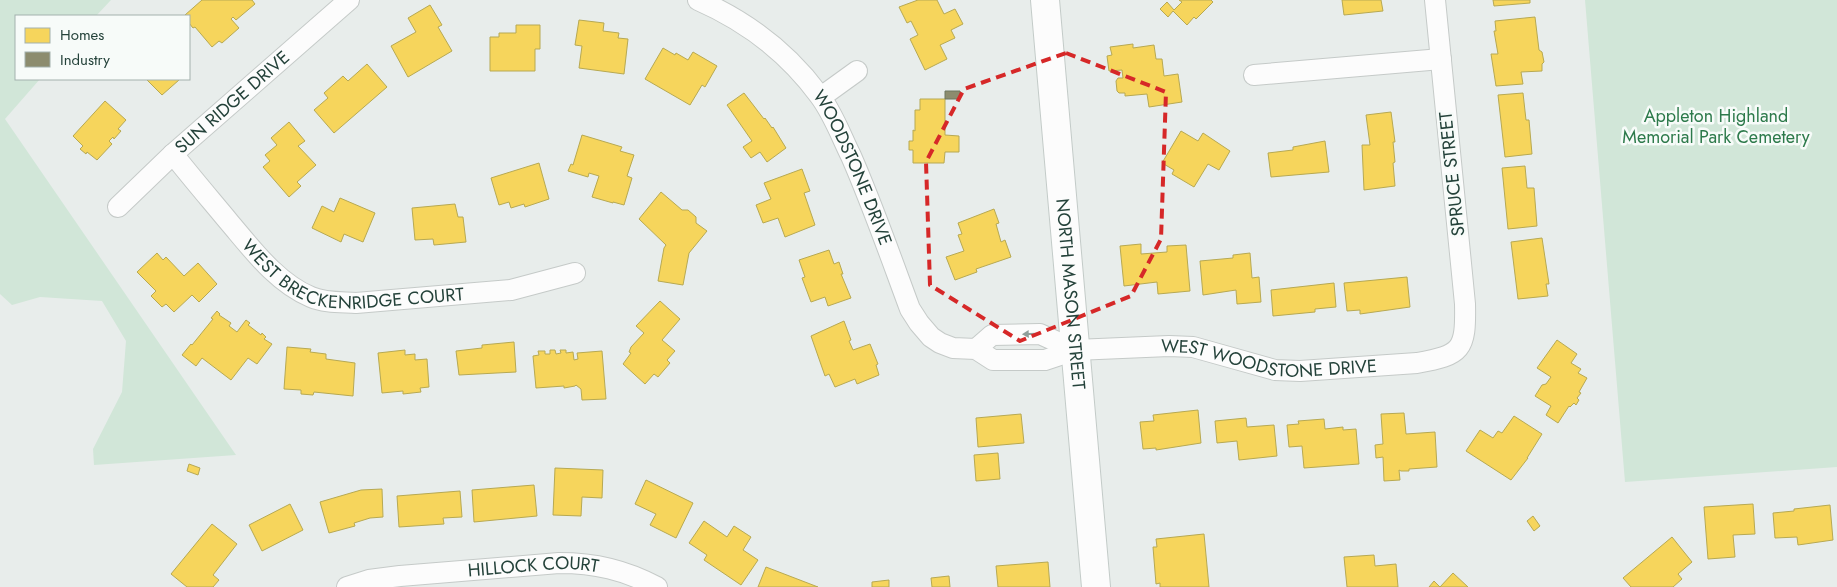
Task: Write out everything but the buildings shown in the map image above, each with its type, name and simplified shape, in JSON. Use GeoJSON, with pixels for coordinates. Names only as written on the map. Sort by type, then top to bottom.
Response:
{"type":"FeatureCollection","features":[{"type":"Feature","properties":{"kind":"street","name":"SUN RIDGE DRIVE"},"geometry":{"type":"LineString","coordinates":[[118,207],[173,154],[349,0]]}},
{"type":"Feature","properties":{"kind":"street","name":"WOODSTONE DRIVE"},"geometry":{"type":"LineString","coordinates":[[698,0],[739,21],[764,38],[802,74],[821,97],[837,125],[865,189],[910,309],[925,330],[940,343],[953,348],[976,349],[993,360],[1045,360],[1075,350]]}},
{"type":"Feature","properties":{"kind":"street","name":"NORTH MASON STREET"},"geometry":{"type":"LineString","coordinates":[[1045,0],[1096,587]]}},
{"type":"Feature","properties":{"kind":"street","name":"SPRUCE STREET"},"geometry":{"type":"LineString","coordinates":[[1435,0],[1465,304],[1464,337],[1459,348]]}},
{"type":"Feature","properties":{"kind":"street"},"geometry":{"type":"LineString","coordinates":[[1254,75],[1441,59]]}},
{"type":"Feature","properties":{"kind":"street"},"geometry":{"type":"LineString","coordinates":[[821,97],[857,70]]}},
{"type":"Feature","properties":{"kind":"street","name":"WEST BRECKENRIDGE COURT"},"geometry":{"type":"LineString","coordinates":[[173,154],[253,250],[274,272],[291,287],[311,297],[331,302],[356,303],[511,290],[574,273]]}},
{"type":"Feature","properties":{"kind":"street"},"geometry":{"type":"LineString","coordinates":[[976,349],[992,335],[1040,334],[1075,350]]}},
{"type":"Feature","properties":{"kind":"street","name":"WEST WOODSTONE DRIVE"},"geometry":{"type":"LineString","coordinates":[[1075,350],[1169,346],[1193,348],[1275,370],[1300,371],[1417,363],[1447,356],[1459,348]]}},
{"type":"Feature","properties":{"kind":"street","name":"HILLOCK COURT"},"geometry":{"type":"LineString","coordinates":[[347,587],[369,580],[392,577],[559,563],[584,563],[606,567],[624,572],[656,587]]}},
{"type":"Feature","properties":{"kind":"highlighted area"},"geometry":{"type":"Polygon","coordinates":[[[1066,53],[1166,92],[1161,239],[1131,296],[1020,341],[930,285],[926,162],[964,89],[1066,53]]]}},
{"type":"Feature","properties":{"kind":"green space"},"geometry":{"type":"Polygon","coordinates":[[[0,0],[111,0],[97,15],[15,15],[15,80],[39,80],[5,119],[236,455],[94,465],[93,449],[122,392],[126,341],[102,301],[40,297],[12,305],[0,294],[0,0]]]}},
{"type":"Feature","properties":{"kind":"green space","name":"Appleton Highland Memorial Park Cemetery"},"geometry":{"type":"Polygon","coordinates":[[[1585,0],[1837,0],[1837,467],[1625,482],[1585,0]]]}}]}
